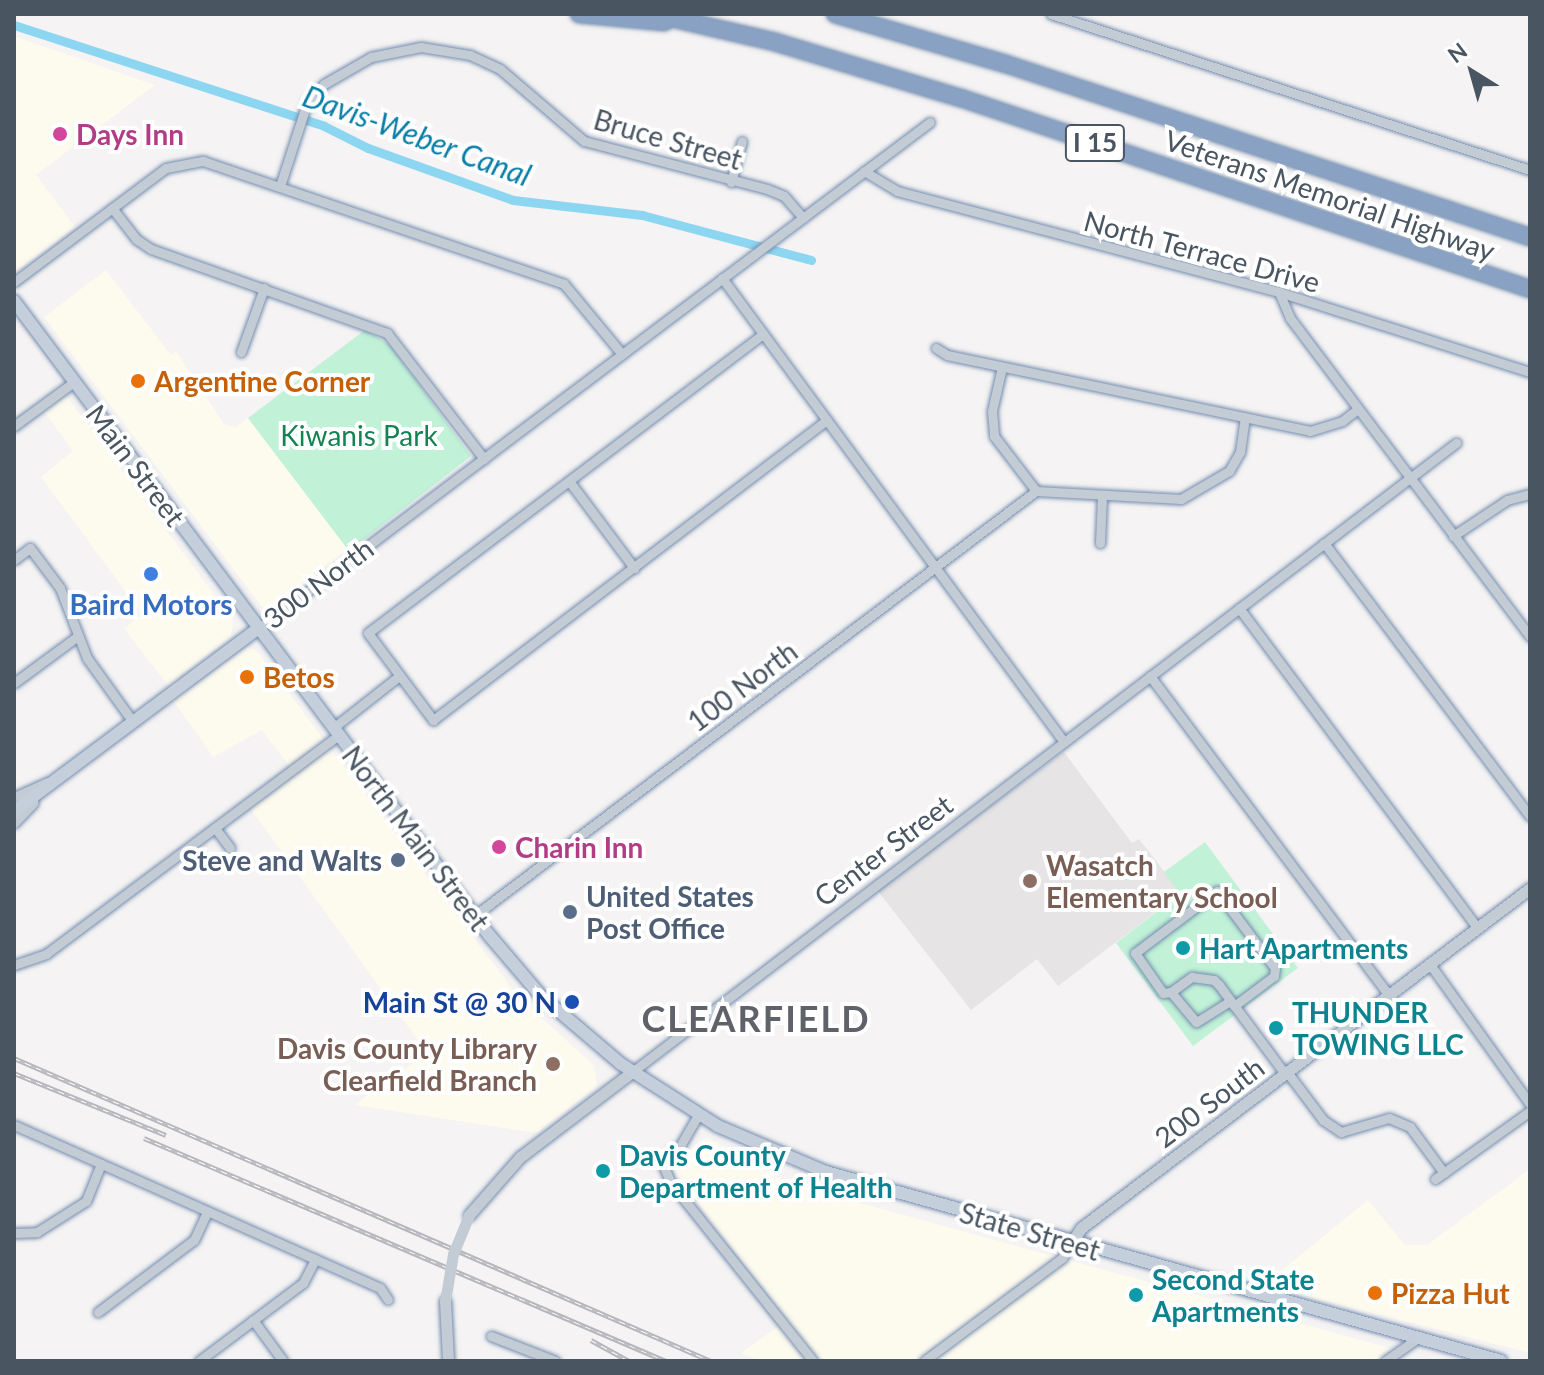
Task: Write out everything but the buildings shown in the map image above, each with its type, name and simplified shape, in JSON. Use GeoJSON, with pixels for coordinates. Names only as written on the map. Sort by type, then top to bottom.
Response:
{"type":"FeatureCollection","features":[{"type":"Feature","properties":{"kind":"highway"},"geometry":{"type":"LineString","coordinates":[[579,14],[712,27]]}},
{"type":"Feature","properties":{"kind":"highway","name":"Veterans Memorial Highway"},"geometry":{"type":"LineString","coordinates":[[654,14],[712,27],[961,98],[1530,289]]}},
{"type":"Feature","properties":{"kind":"highway","name":"Veterans Memorial Highway"},"geometry":{"type":"LineString","coordinates":[[835,14],[1006,64],[1530,237]]}},
{"type":"Feature","properties":{"kind":"main road","name":"Main Street"},"geometry":{"type":"LineString","coordinates":[[14,301],[259,628]]}},
{"type":"Feature","properties":{"kind":"main road","name":"300 North"},"geometry":{"type":"LineString","coordinates":[[14,811],[259,628]]}},
{"type":"Feature","properties":{"kind":"main road","name":"North Main Street"},"geometry":{"type":"LineString","coordinates":[[259,628],[474,916],[529,983],[587,1038]]}},
{"type":"Feature","properties":{"kind":"main road","name":"State Street"},"geometry":{"type":"LineString","coordinates":[[587,1038],[698,1115],[826,1172],[1501,1361]]}},
{"type":"Feature","properties":{"kind":"street"},"geometry":{"type":"LineString","coordinates":[[1051,14],[1530,170]]}},
{"type":"Feature","properties":{"kind":"street","name":"Bruce Street"},"geometry":{"type":"LineString","coordinates":[[280,186],[304,110],[324,84],[371,57],[421,47],[443,49],[500,69],[584,141],[784,196],[803,218]]}},
{"type":"Feature","properties":{"kind":"street","name":"300 North"},"geometry":{"type":"LineString","coordinates":[[259,628],[930,122]]}},
{"type":"Feature","properties":{"kind":"street"},"geometry":{"type":"LineString","coordinates":[[731,182],[742,141]]}},
{"type":"Feature","properties":{"kind":"street"},"geometry":{"type":"LineString","coordinates":[[14,282],[112,208],[180,162],[211,162],[564,284],[622,354]]}},
{"type":"Feature","properties":{"kind":"street","name":"North Terrace Drive"},"geometry":{"type":"LineString","coordinates":[[864,171],[897,191],[1279,292],[1530,372]]}},
{"type":"Feature","properties":{"kind":"street"},"geometry":{"type":"LineString","coordinates":[[112,208],[147,247],[387,333],[484,459]]}},
{"type":"Feature","properties":{"kind":"street"},"geometry":{"type":"LineString","coordinates":[[722,278],[1064,742]]}},
{"type":"Feature","properties":{"kind":"street"},"geometry":{"type":"LineString","coordinates":[[241,352],[264,288]]}},
{"type":"Feature","properties":{"kind":"street"},"geometry":{"type":"LineString","coordinates":[[1279,292],[1290,318],[1530,636]]}},
{"type":"Feature","properties":{"kind":"street"},"geometry":{"type":"LineString","coordinates":[[763,334],[368,633],[399,676],[433,720],[827,420]]}},
{"type":"Feature","properties":{"kind":"street"},"geometry":{"type":"LineString","coordinates":[[936,348],[1002,367],[1310,431],[1342,421],[1358,409]]}},
{"type":"Feature","properties":{"kind":"street"},"geometry":{"type":"LineString","coordinates":[[1002,367],[992,411],[994,436],[1036,491],[1181,499],[1203,489],[1229,471],[1240,452],[1245,417]]}},
{"type":"Feature","properties":{"kind":"street"},"geometry":{"type":"LineString","coordinates":[[14,426],[74,382]]}},
{"type":"Feature","properties":{"kind":"street","name":"Center Street"},"geometry":{"type":"LineString","coordinates":[[448,1361],[445,1301],[453,1254],[469,1215],[520,1157],[1456,443]]}},
{"type":"Feature","properties":{"kind":"street"},"geometry":{"type":"LineString","coordinates":[[569,481],[634,568]]}},
{"type":"Feature","properties":{"kind":"street","name":"100 North"},"geometry":{"type":"LineString","coordinates":[[474,916],[1036,491]]}},
{"type":"Feature","properties":{"kind":"street"},"geometry":{"type":"LineString","coordinates":[[1453,536],[1507,500],[1530,494]]}},
{"type":"Feature","properties":{"kind":"street"},"geometry":{"type":"LineString","coordinates":[[1100,543],[1102,497]]}},
{"type":"Feature","properties":{"kind":"street"},"geometry":{"type":"LineString","coordinates":[[1324,543],[1530,816]]}},
{"type":"Feature","properties":{"kind":"street"},"geometry":{"type":"LineString","coordinates":[[14,560],[30,548],[60,588],[78,636],[98,676],[133,722]]}},
{"type":"Feature","properties":{"kind":"street"},"geometry":{"type":"LineString","coordinates":[[1239,608],[1477,927]]}},
{"type":"Feature","properties":{"kind":"street"},"geometry":{"type":"LineString","coordinates":[[14,683],[78,636]]}},
{"type":"Feature","properties":{"kind":"street"},"geometry":{"type":"LineString","coordinates":[[14,965],[46,954],[215,828],[399,676]]}},
{"type":"Feature","properties":{"kind":"street"},"geometry":{"type":"LineString","coordinates":[[1150,676],[1388,994]]}},
{"type":"Feature","properties":{"kind":"street"},"geometry":{"type":"LineString","coordinates":[[14,797],[58,778]]}},
{"type":"Feature","properties":{"kind":"street"},"geometry":{"type":"LineString","coordinates":[[14,823],[58,778]]}},
{"type":"Feature","properties":{"kind":"street"},"geometry":{"type":"LineString","coordinates":[[215,828],[230,848]]}},
{"type":"Feature","properties":{"kind":"street","name":"200 South"},"geometry":{"type":"LineString","coordinates":[[924,1361],[1062,1258],[1081,1228],[1529,890]]}},
{"type":"Feature","properties":{"kind":"street"},"geometry":{"type":"LineString","coordinates":[[1171,992],[1196,1022],[1232,1003],[1274,976],[1275,968],[1217,891],[1135,953],[1163,993],[1171,992],[1200,975],[1214,980],[1232,1003],[1286,1073],[1323,1120],[1341,1132],[1389,1118],[1410,1127],[1444,1173]]}},
{"type":"Feature","properties":{"kind":"street"},"geometry":{"type":"LineString","coordinates":[[1429,963],[1530,1104]]}},
{"type":"Feature","properties":{"kind":"street"},"geometry":{"type":"LineString","coordinates":[[1435,1179],[1530,1111]]}},
{"type":"Feature","properties":{"kind":"street"},"geometry":{"type":"LineString","coordinates":[[698,1115],[681,1145],[661,1160],[671,1183],[813,1361]]}},
{"type":"Feature","properties":{"kind":"street"},"geometry":{"type":"LineString","coordinates":[[14,1125],[380,1288],[388,1300]]}},
{"type":"Feature","properties":{"kind":"street"},"geometry":{"type":"LineString","coordinates":[[14,1233],[37,1232],[86,1201],[101,1164]]}},
{"type":"Feature","properties":{"kind":"street"},"geometry":{"type":"LineString","coordinates":[[98,1312],[194,1240],[207,1212]]}},
{"type":"Feature","properties":{"kind":"street"},"geometry":{"type":"LineString","coordinates":[[199,1361],[303,1283],[315,1259]]}},
{"type":"Feature","properties":{"kind":"street"},"geometry":{"type":"LineString","coordinates":[[253,1320],[283,1361]]}},
{"type":"Feature","properties":{"kind":"street"},"geometry":{"type":"LineString","coordinates":[[491,1336],[555,1361]]}},
{"type":"Feature","properties":{"kind":"street"},"geometry":{"type":"LineString","coordinates":[[1385,1361],[1416,1339]]}},
{"type":"Feature","properties":{"kind":"shaded area"},"geometry":{"type":"Polygon","coordinates":[[[14,36],[155,85],[36,175],[75,227],[14,272],[14,36]]]}},
{"type":"Feature","properties":{"kind":"shaded area"},"geometry":{"type":"Polygon","coordinates":[[[106,270],[171,355],[176,351],[224,424],[236,427],[248,418],[349,551],[274,607],[262,607],[44,317],[106,270]]]}},
{"type":"Feature","properties":{"kind":"shaded area"},"geometry":{"type":"Polygon","coordinates":[[[60,397],[67,397],[233,620],[231,637],[182,674],[171,689],[124,629],[142,614],[41,477],[73,451],[43,410],[60,397]]]}},
{"type":"Feature","properties":{"kind":"shaded area"},"geometry":{"type":"Polygon","coordinates":[[[247,648],[256,650],[519,998],[594,1065],[597,1086],[536,1133],[354,1105],[427,1053],[250,808],[295,774],[262,730],[213,757],[173,700],[247,648]]]}},
{"type":"Feature","properties":{"kind":"shaded area","name":"Wasatch Elementary School"},"geometry":{"type":"Polygon","coordinates":[[[1064,752],[1132,843],[1139,839],[1181,893],[1058,986],[1037,959],[971,1010],[877,890],[1064,752]]]}},
{"type":"Feature","properties":{"kind":"shaded area"},"geometry":{"type":"Polygon","coordinates":[[[707,1137],[787,1183],[1394,1349],[1378,1361],[760,1361],[741,1353],[787,1320],[669,1165],[707,1137]]]}},
{"type":"Feature","properties":{"kind":"shaded area"},"geometry":{"type":"Polygon","coordinates":[[[1530,1169],[1530,1353],[1272,1287],[1283,1269],[1368,1200],[1405,1245],[1427,1245],[1530,1169]]]}},
{"type":"Feature","properties":{"kind":"green space","name":"Kiwanis Park"},"geometry":{"type":"Polygon","coordinates":[[[365,330],[390,345],[471,456],[349,551],[248,418],[365,330]]]}},
{"type":"Feature","properties":{"kind":"green space"},"geometry":{"type":"Polygon","coordinates":[[[1205,842],[1298,968],[1193,1046],[1116,943],[1180,894],[1164,872],[1205,842]]]}},
{"type":"Feature","properties":{"kind":"waterway","name":"Davis-Weber Canal"},"geometry":{"type":"LineString","coordinates":[[14,25],[324,126],[368,148],[513,200],[642,215],[811,260]]}},
{"type":"Feature","properties":{"kind":"railway"},"geometry":{"type":"LineString","coordinates":[[14,1058],[711,1361]]}},
{"type":"Feature","properties":{"kind":"railway"},"geometry":{"type":"LineString","coordinates":[[14,1073],[166,1135]]}},
{"type":"Feature","properties":{"kind":"railway"},"geometry":{"type":"LineString","coordinates":[[144,1138],[666,1361]]}},
{"type":"Feature","properties":{"kind":"railway"},"geometry":{"type":"LineString","coordinates":[[591,1340],[629,1361]]}},
{"type":"Feature","properties":{"kind":"place","name":"Days Inn"},"geometry":{"type":"Point","coordinates":[60,134]}},
{"type":"Feature","properties":{"kind":"place","name":"Argentine Corner"},"geometry":{"type":"Point","coordinates":[138,381]}},
{"type":"Feature","properties":{"kind":"place","name":"Baird Motors"},"geometry":{"type":"Point","coordinates":[151,574]}},
{"type":"Feature","properties":{"kind":"place","name":"Betos"},"geometry":{"type":"Point","coordinates":[247,677]}},
{"type":"Feature","properties":{"kind":"place","name":"Charin Inn"},"geometry":{"type":"Point","coordinates":[499,847]}},
{"type":"Feature","properties":{"kind":"place","name":"Steve and Walts"},"geometry":{"type":"Point","coordinates":[398,860]}},
{"type":"Feature","properties":{"kind":"place","name":"Wasatch Elementary School"},"geometry":{"type":"Point","coordinates":[1030,881]}},
{"type":"Feature","properties":{"kind":"place","name":"United States Post Office"},"geometry":{"type":"Point","coordinates":[570,912]}},
{"type":"Feature","properties":{"kind":"place","name":"Hart Apartments"},"geometry":{"type":"Point","coordinates":[1183,948]}},
{"type":"Feature","properties":{"kind":"place","name":"Main St @ 30 N"},"geometry":{"type":"Point","coordinates":[572,1002]}},
{"type":"Feature","properties":{"kind":"place","name":"THUNDER TOWING LLC"},"geometry":{"type":"Point","coordinates":[1276,1028]}},
{"type":"Feature","properties":{"kind":"place","name":"Davis County Library Clearfield Branch"},"geometry":{"type":"Point","coordinates":[553,1064]}},
{"type":"Feature","properties":{"kind":"place","name":"Davis County Department of Health"},"geometry":{"type":"Point","coordinates":[603,1171]}},
{"type":"Feature","properties":{"kind":"place","name":"Pizza Hut"},"geometry":{"type":"Point","coordinates":[1375,1293]}},
{"type":"Feature","properties":{"kind":"place","name":"Second State Apartments"},"geometry":{"type":"Point","coordinates":[1136,1295]}},
{"type":"Feature","properties":{"kind":"district","name":"CLEARFIELD"},"geometry":{"type":"Point","coordinates":[756,1019]}}]}
